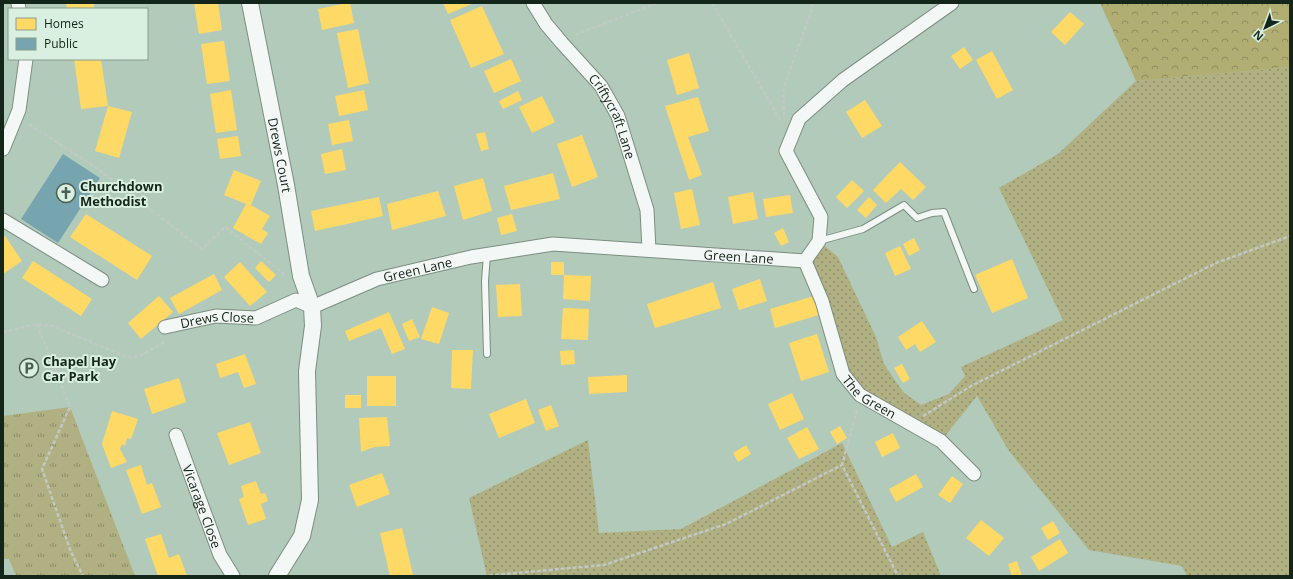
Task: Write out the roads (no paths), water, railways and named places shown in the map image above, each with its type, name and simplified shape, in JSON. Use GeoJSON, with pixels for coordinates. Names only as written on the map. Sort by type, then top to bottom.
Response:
{"type":"FeatureCollection","features":[{"type":"Feature","properties":{"kind":"street","name":"Drews Court"},"geometry":{"type":"LineString","coordinates":[[250,3],[286,185],[301,276],[312,307]]}},
{"type":"Feature","properties":{"kind":"street","name":"Criftycraft Lane"},"geometry":{"type":"LineString","coordinates":[[533,3],[546,24],[601,86],[618,116],[648,210],[649,250]]}},
{"type":"Feature","properties":{"kind":"street"},"geometry":{"type":"LineString","coordinates":[[805,261],[819,241],[821,217],[786,151],[800,119],[843,80],[952,3]]}},
{"type":"Feature","properties":{"kind":"street"},"geometry":{"type":"LineString","coordinates":[[3,149],[19,110],[26,60]]}},
{"type":"Feature","properties":{"kind":"street"},"geometry":{"type":"LineString","coordinates":[[3,220],[102,280]]}},
{"type":"Feature","properties":{"kind":"street","name":"Green Lane"},"geometry":{"type":"LineString","coordinates":[[312,307],[377,279],[487,254],[553,244],[805,261]]}},
{"type":"Feature","properties":{"kind":"street","name":"The Green"},"geometry":{"type":"LineString","coordinates":[[805,261],[822,300],[842,374],[860,395],[941,441],[974,474]]}},
{"type":"Feature","properties":{"kind":"street","name":"Drews Close"},"geometry":{"type":"LineString","coordinates":[[165,327],[216,316],[256,318],[296,300],[312,307]]}},
{"type":"Feature","properties":{"kind":"street"},"geometry":{"type":"LineString","coordinates":[[276,576],[302,536],[310,500],[307,371],[313,326],[312,307]]}},
{"type":"Feature","properties":{"kind":"street","name":"Vicarage Close"},"geometry":{"type":"LineString","coordinates":[[176,435],[220,555],[232,576]]}},
{"type":"Feature","properties":{"kind":"lane"},"geometry":{"type":"LineString","coordinates":[[819,241],[864,229],[904,205],[918,218],[932,213],[944,212],[974,289]]}},
{"type":"Feature","properties":{"kind":"lane"},"geometry":{"type":"LineString","coordinates":[[487,254],[485,281],[488,354]]}},
{"type":"Feature","properties":{"kind":"place","name":"Churchdown Methodist"},"geometry":{"type":"Point","coordinates":[66,193]}},
{"type":"Feature","properties":{"kind":"place","name":"Chapel Hay Car Park"},"geometry":{"type":"Point","coordinates":[29,368]}}]}
